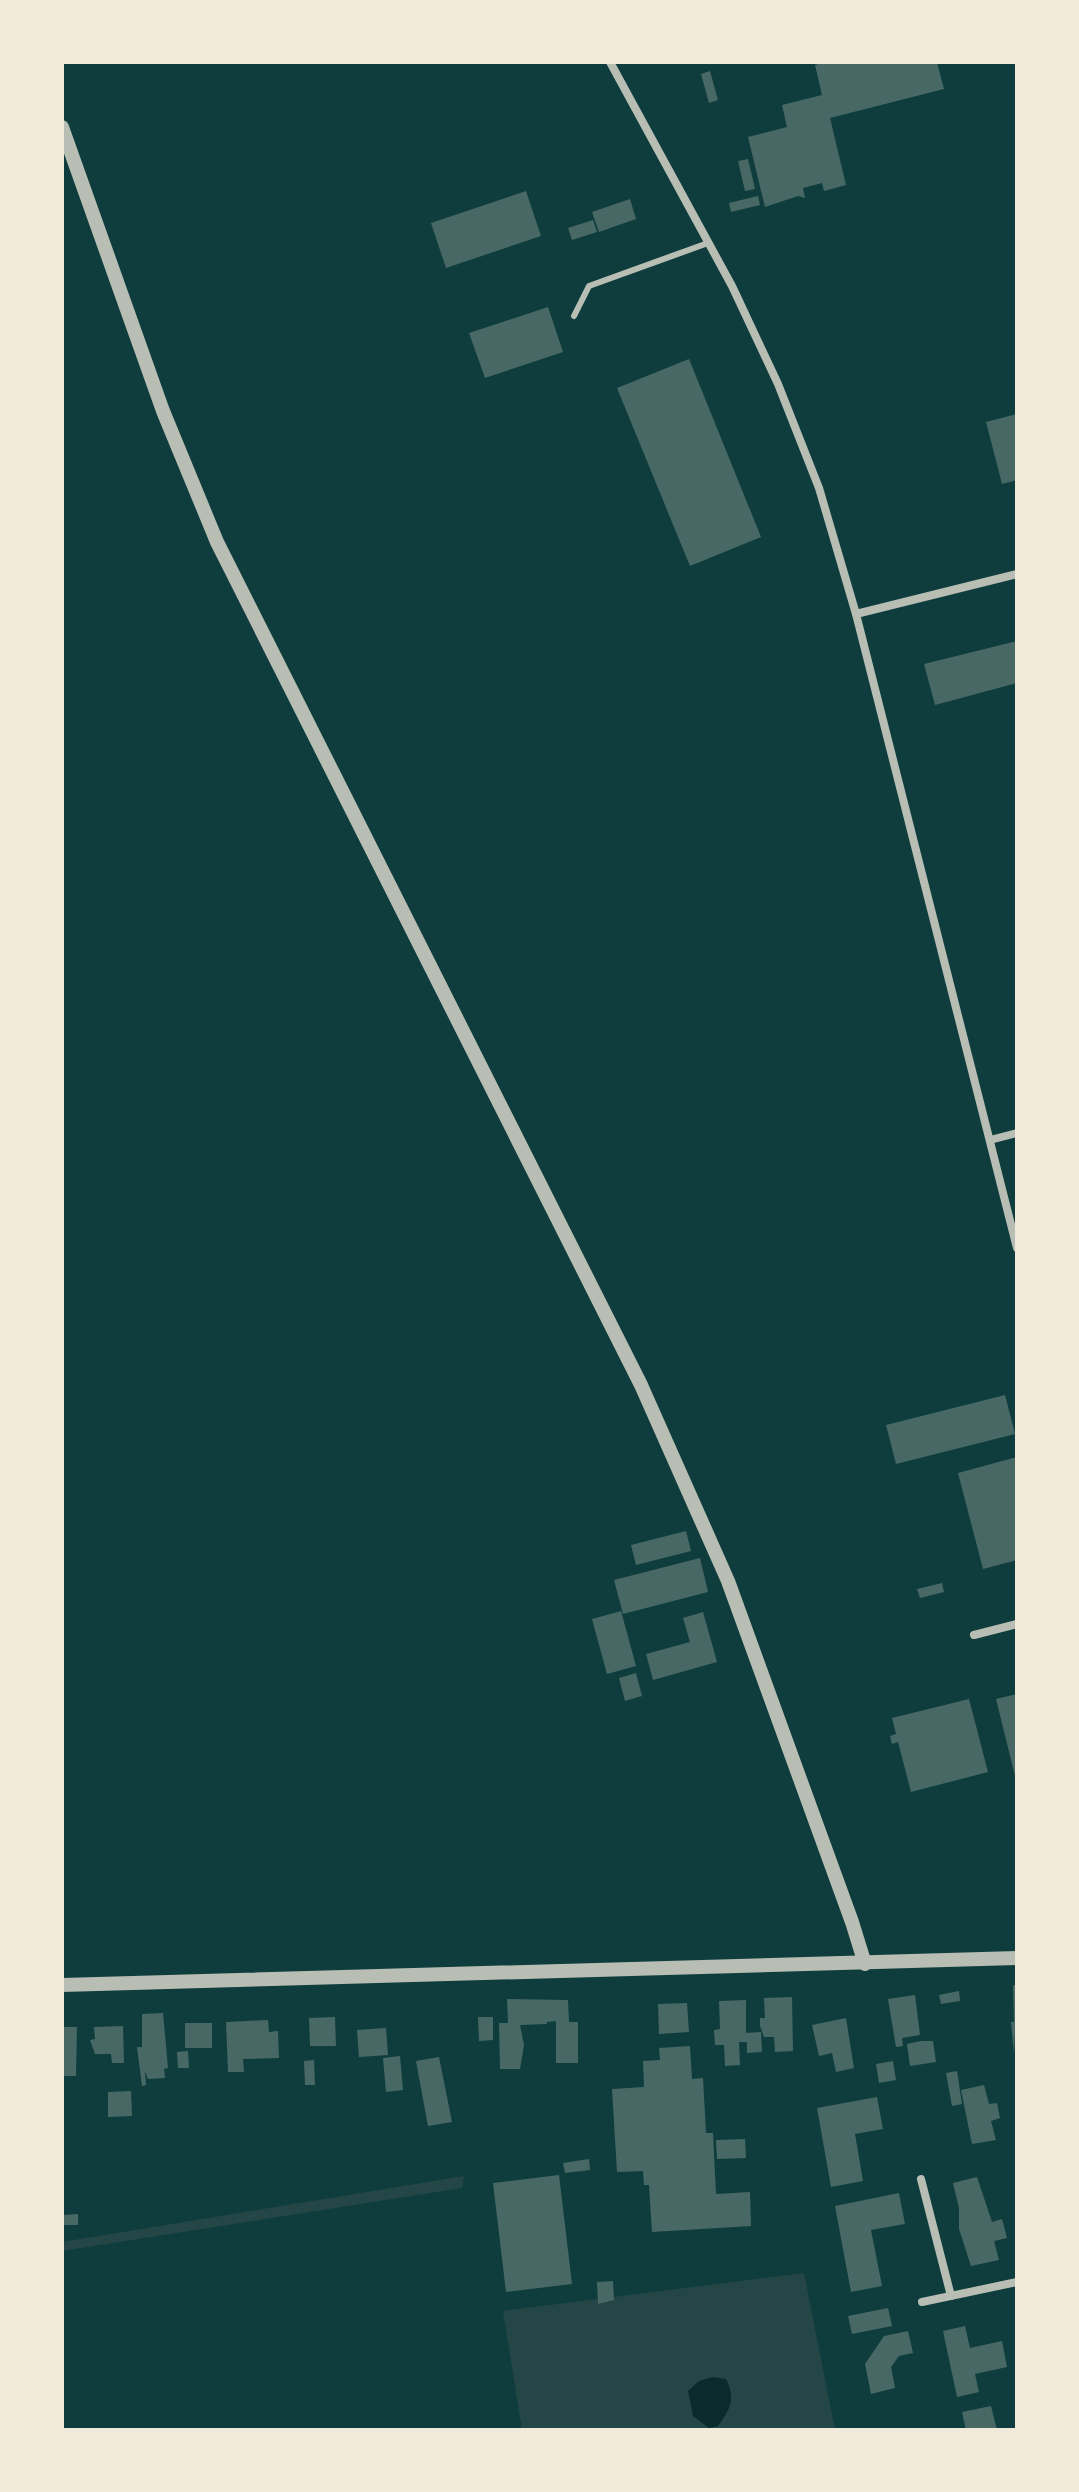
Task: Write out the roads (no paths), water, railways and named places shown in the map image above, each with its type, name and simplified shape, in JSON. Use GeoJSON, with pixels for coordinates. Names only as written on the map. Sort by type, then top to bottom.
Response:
{"type":"FeatureCollection","features":[{"type":"Feature","properties":{"kind":"street"},"geometry":{"type":"LineString","coordinates":[[610,62],[708,243],[778,384],[819,488],[856,614],[1017,1248]]}},
{"type":"Feature","properties":{"kind":"street"},"geometry":{"type":"LineString","coordinates":[[62,127],[163,411],[217,542],[641,1385],[728,1581],[865,1964]]}},
{"type":"Feature","properties":{"kind":"street"},"geometry":{"type":"LineString","coordinates":[[856,614],[1017,574]]}},
{"type":"Feature","properties":{"kind":"street"},"geometry":{"type":"LineString","coordinates":[[990,1140],[1017,1133]]}},
{"type":"Feature","properties":{"kind":"street"},"geometry":{"type":"LineString","coordinates":[[974,1635],[1017,1624]]}},
{"type":"Feature","properties":{"kind":"street"},"geometry":{"type":"LineString","coordinates":[[62,1985],[1017,1958]]}},
{"type":"Feature","properties":{"kind":"street"},"geometry":{"type":"LineString","coordinates":[[921,2179],[951,2296]]}},
{"type":"Feature","properties":{"kind":"street"},"geometry":{"type":"LineString","coordinates":[[922,2302],[1017,2282]]}},
{"type":"Feature","properties":{"kind":"lane"},"geometry":{"type":"LineString","coordinates":[[574,316],[589,286],[708,243]]}}]}
